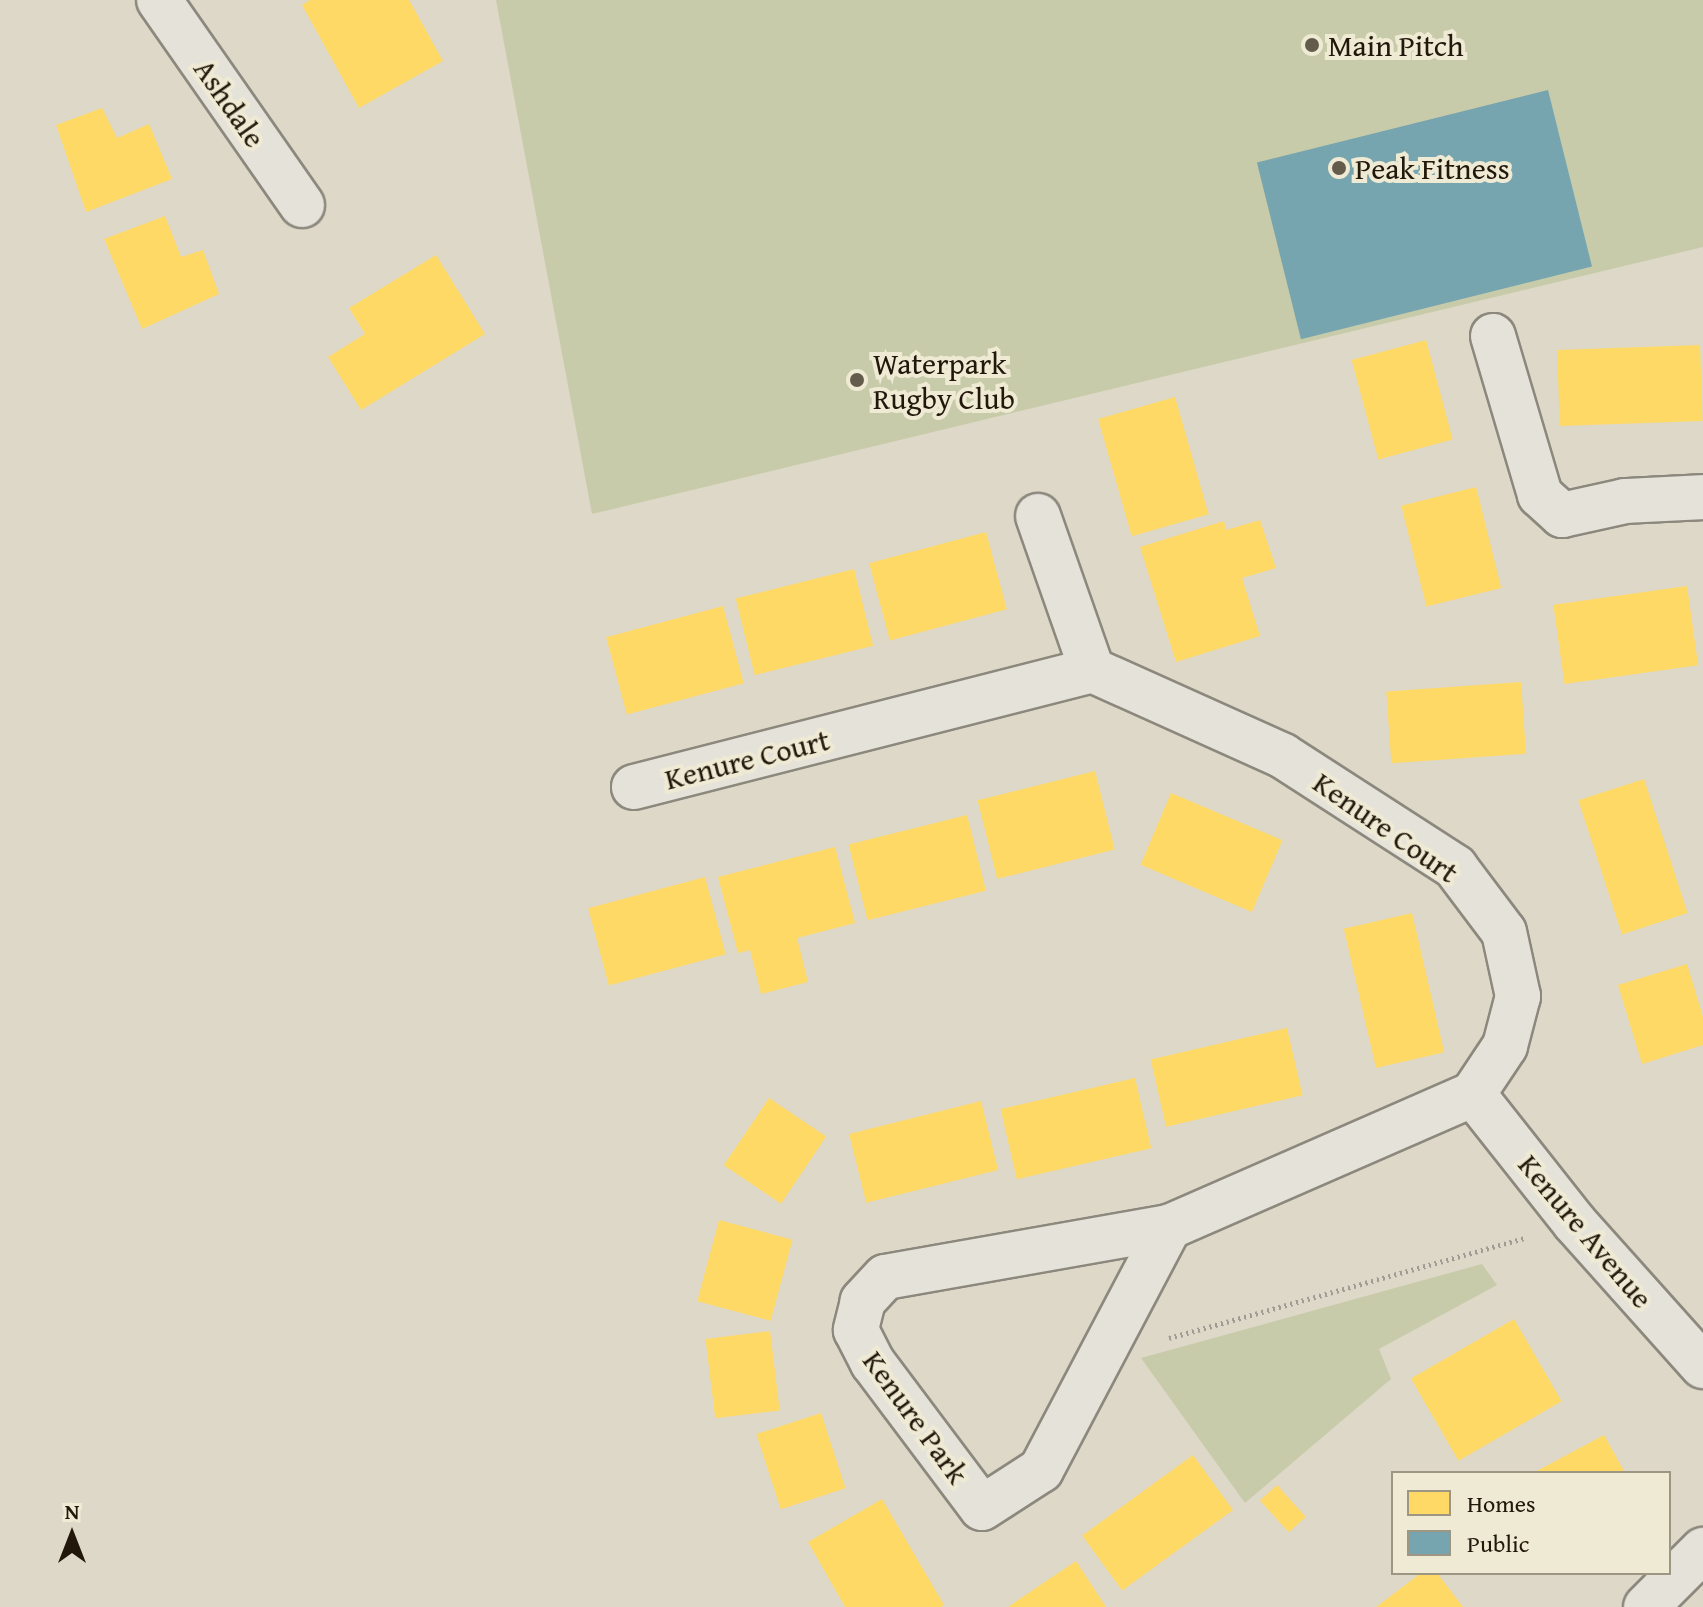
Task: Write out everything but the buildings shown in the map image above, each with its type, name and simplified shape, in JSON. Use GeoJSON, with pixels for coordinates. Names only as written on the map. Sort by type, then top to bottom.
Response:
{"type":"FeatureCollection","features":[{"type":"Feature","properties":{"kind":"street","name":"Ashdale"},"geometry":{"type":"LineString","coordinates":[[159,0],[302,205]]}},
{"type":"Feature","properties":{"kind":"street"},"geometry":{"type":"LineString","coordinates":[[1493,336],[1540,495],[1562,515],[1625,501],[1703,497]]}},
{"type":"Feature","properties":{"kind":"street"},"geometry":{"type":"LineString","coordinates":[[1038,516],[1092,670]]}},
{"type":"Feature","properties":{"kind":"street","name":"Kenure Court"},"geometry":{"type":"LineString","coordinates":[[634,787],[1092,670],[1283,756],[1455,867],[1504,932],[1518,996],[1505,1046],[1473,1094]]}},
{"type":"Feature","properties":{"kind":"street","name":"Kenure Avenue"},"geometry":{"type":"LineString","coordinates":[[1473,1094],[1575,1223],[1703,1366]]}},
{"type":"Feature","properties":{"kind":"street","name":"Kenure Park"},"geometry":{"type":"LineString","coordinates":[[1169,1227],[1041,1470],[982,1508],[873,1363],[856,1330],[863,1301],[885,1277],[1169,1227],[1473,1094]]}},
{"type":"Feature","properties":{"kind":"street"},"geometry":{"type":"LineString","coordinates":[[1646,1607],[1703,1550]]}},
{"type":"Feature","properties":{"kind":"path"},"geometry":{"type":"LineString","coordinates":[[1102,1356],[1575,1223]]}},
{"type":"Feature","properties":{"kind":"green space","name":"Waterpark Rugby Club"},"geometry":{"type":"Polygon","coordinates":[[[496,0],[1703,0],[1703,247],[592,514],[496,0]]]}},
{"type":"Feature","properties":{"kind":"green space"},"geometry":{"type":"Polygon","coordinates":[[[1482,1264],[1497,1285],[1379,1349],[1391,1379],[1245,1503],[1141,1358],[1482,1264]]]}},
{"type":"Feature","properties":{"kind":"place","name":"Main Pitch"},"geometry":{"type":"Point","coordinates":[1312,45]}},
{"type":"Feature","properties":{"kind":"place","name":"Peak Fitness"},"geometry":{"type":"Point","coordinates":[1339,168]}},
{"type":"Feature","properties":{"kind":"place","name":"Waterpark Rugby Club"},"geometry":{"type":"Point","coordinates":[857,380]}}]}
